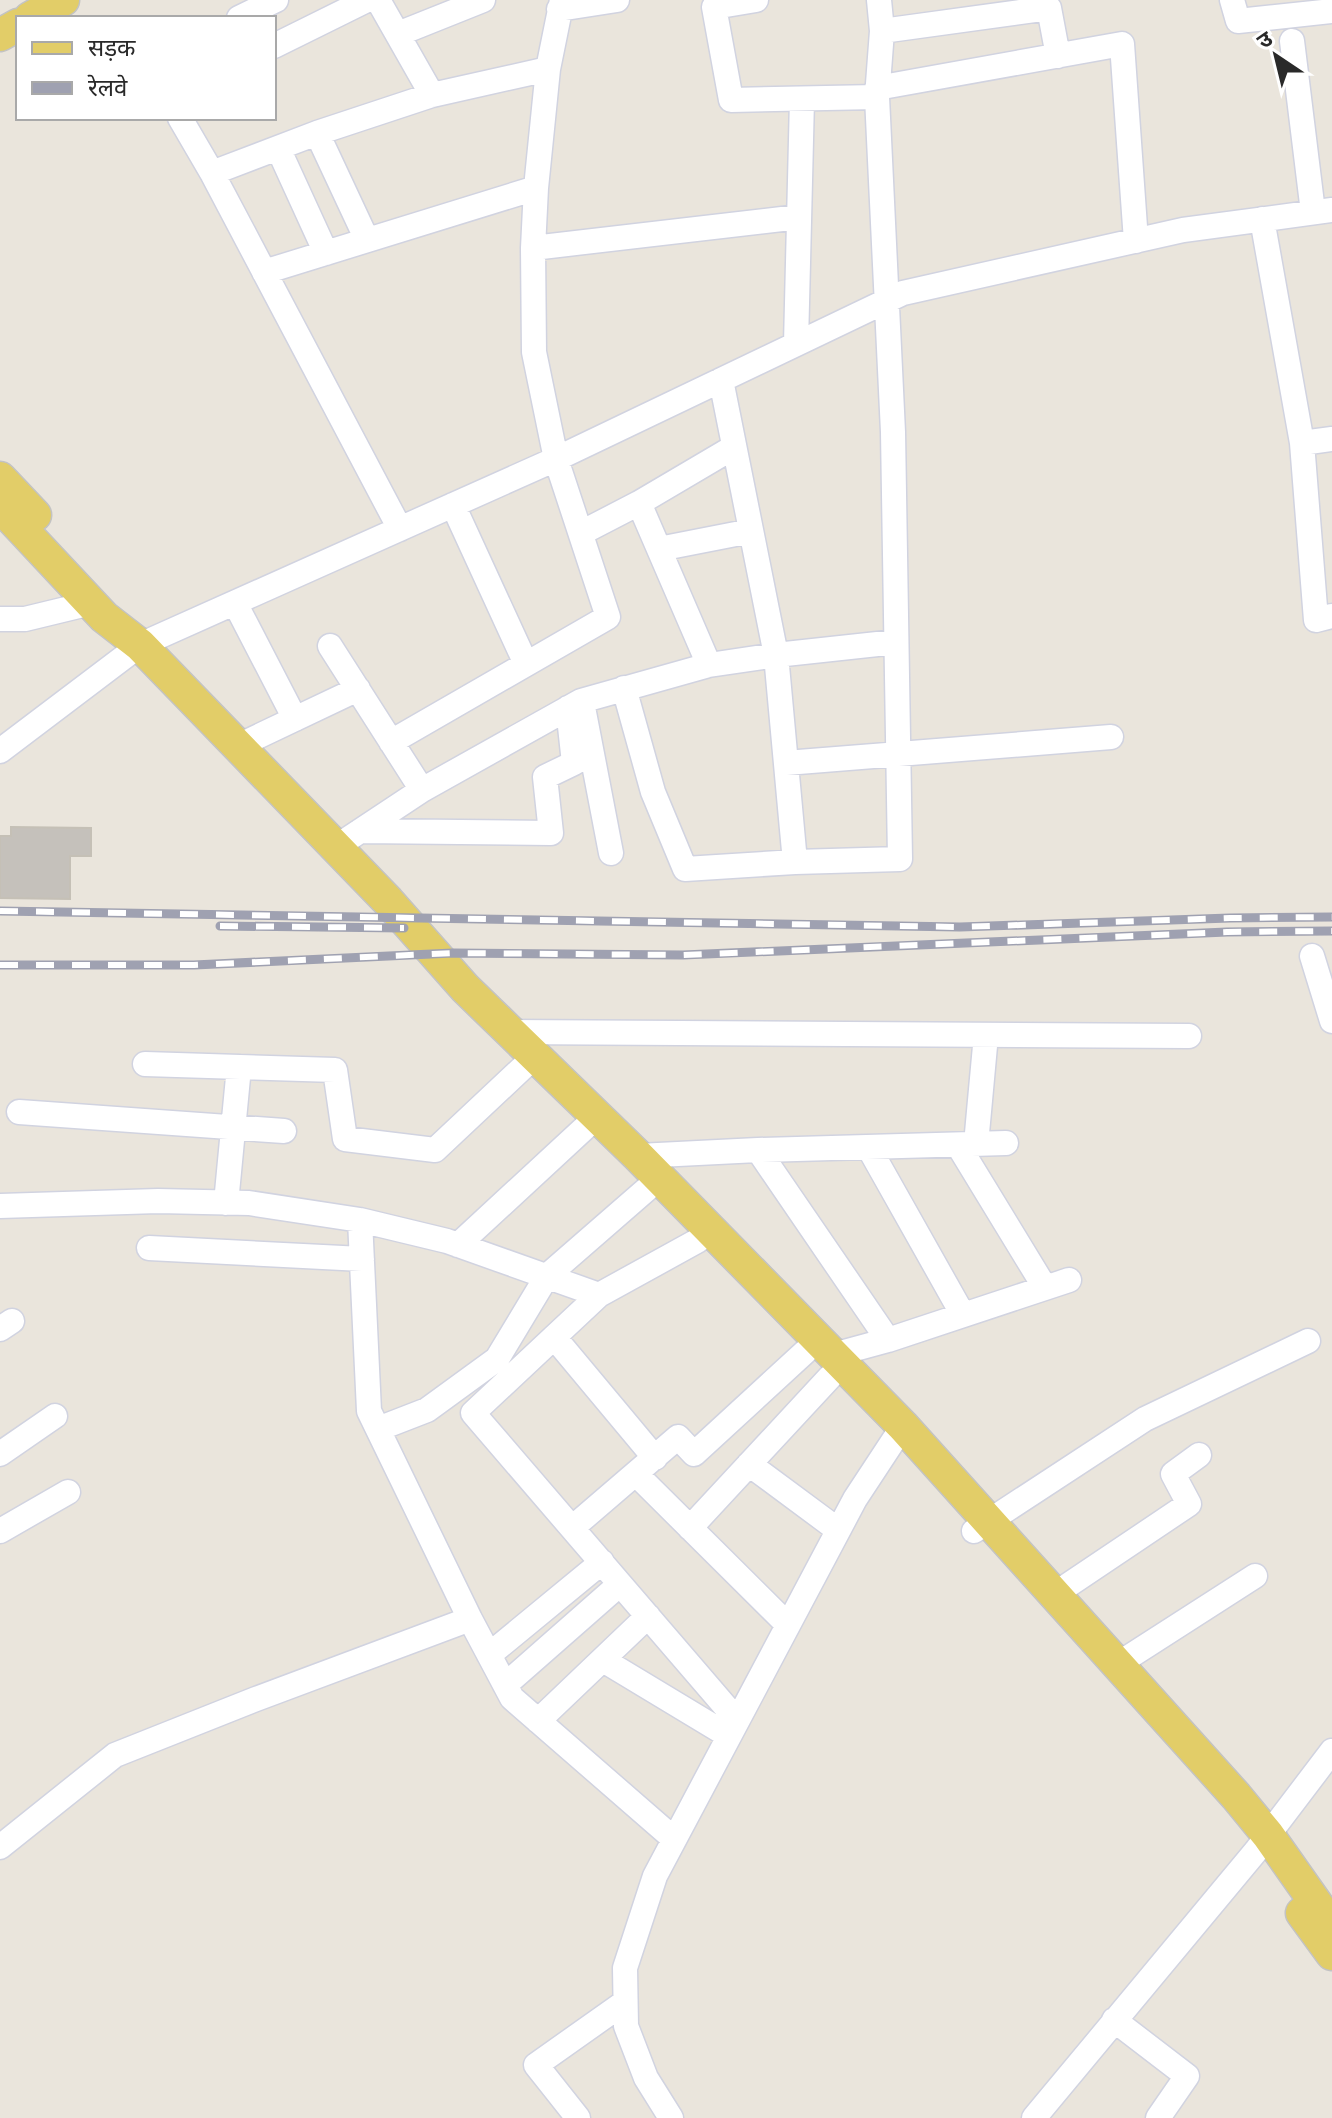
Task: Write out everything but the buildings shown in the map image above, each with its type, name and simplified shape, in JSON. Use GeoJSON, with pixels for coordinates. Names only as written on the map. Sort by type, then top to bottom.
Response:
{"type":"FeatureCollection","features":[{"type":"Feature","properties":{"kind":"main road"},"geometry":{"type":"LineString","coordinates":[[34,16],[63,0]]}},
{"type":"Feature","properties":{"kind":"main road"},"geometry":{"type":"LineString","coordinates":[[0,478],[96,582],[116,606],[140,645]]}},
{"type":"Feature","properties":{"kind":"main road"},"geometry":{"type":"LineString","coordinates":[[0,506],[104,617],[140,645],[238,746],[348,839],[388,901],[465,988],[638,1156],[704,1236],[823,1362],[897,1434],[982,1526],[1117,1687],[1262,1843],[1332,1926]]}},
{"type":"Feature","properties":{"kind":"main road"},"geometry":{"type":"LineString","coordinates":[[538,1061],[624,1165],[647,1189],[704,1236]]}},
{"type":"Feature","properties":{"kind":"main road"},"geometry":{"type":"LineString","coordinates":[[982,1526],[1055,1594],[1236,1796],[1332,1954]]}},
{"type":"Feature","properties":{"kind":"street"},"geometry":{"type":"LineString","coordinates":[[243,16],[276,0]]}},
{"type":"Feature","properties":{"kind":"street"},"geometry":{"type":"LineString","coordinates":[[276,45],[367,0]]}},
{"type":"Feature","properties":{"kind":"street"},"geometry":{"type":"LineString","coordinates":[[378,0],[432,95]]}},
{"type":"Feature","properties":{"kind":"street"},"geometry":{"type":"LineString","coordinates":[[398,34],[483,0]]}},
{"type":"Feature","properties":{"kind":"street"},"geometry":{"type":"LineString","coordinates":[[391,742],[608,617],[556,459],[534,352],[533,248],[548,69],[561,4],[617,0]]}},
{"type":"Feature","properties":{"kind":"street"},"geometry":{"type":"LineString","coordinates":[[756,0],[714,7],[731,100],[802,99],[877,93],[1122,44],[1136,241]]}},
{"type":"Feature","properties":{"kind":"street"},"geometry":{"type":"LineString","coordinates":[[624,688],[653,792],[685,869],[900,859],[893,432],[877,93],[882,31],[879,0]]}},
{"type":"Feature","properties":{"kind":"street"},"geometry":{"type":"LineString","coordinates":[[1232,0],[1238,21],[1332,11]]}},
{"type":"Feature","properties":{"kind":"street"},"geometry":{"type":"LineString","coordinates":[[882,31],[1049,8],[1058,56]]}},
{"type":"Feature","properties":{"kind":"street"},"geometry":{"type":"LineString","coordinates":[[0,751],[140,645],[556,459],[903,293],[1183,230],[1323,211],[1292,41]]}},
{"type":"Feature","properties":{"kind":"street"},"geometry":{"type":"LineString","coordinates":[[212,173],[317,133],[432,95],[548,69]]}},
{"type":"Feature","properties":{"kind":"street"},"geometry":{"type":"LineString","coordinates":[[796,344],[802,99]]}},
{"type":"Feature","properties":{"kind":"street"},"geometry":{"type":"LineString","coordinates":[[181,120],[400,529]]}},
{"type":"Feature","properties":{"kind":"street"},"geometry":{"type":"LineString","coordinates":[[317,133],[367,240]]}},
{"type":"Feature","properties":{"kind":"street"},"geometry":{"type":"LineString","coordinates":[[278,148],[326,253]]}},
{"type":"Feature","properties":{"kind":"street"},"geometry":{"type":"LineString","coordinates":[[264,272],[536,188]]}},
{"type":"Feature","properties":{"kind":"street"},"geometry":{"type":"LineString","coordinates":[[533,248],[799,217]]}},
{"type":"Feature","properties":{"kind":"street"},"geometry":{"type":"LineString","coordinates":[[1262,219],[1302,443],[1316,620],[1332,616]]}},
{"type":"Feature","properties":{"kind":"street"},"geometry":{"type":"LineString","coordinates":[[721,380],[776,655],[795,862]]}},
{"type":"Feature","properties":{"kind":"street"},"geometry":{"type":"LineString","coordinates":[[1302,443],[1332,439]]}},
{"type":"Feature","properties":{"kind":"street"},"geometry":{"type":"LineString","coordinates":[[581,533],[734,447]]}},
{"type":"Feature","properties":{"kind":"street"},"geometry":{"type":"LineString","coordinates":[[639,503],[709,665]]}},
{"type":"Feature","properties":{"kind":"street"},"geometry":{"type":"LineString","coordinates":[[453,505],[526,664]]}},
{"type":"Feature","properties":{"kind":"street"},"geometry":{"type":"LineString","coordinates":[[659,549],[751,531]]}},
{"type":"Feature","properties":{"kind":"street"},"geometry":{"type":"LineString","coordinates":[[0,619],[25,619],[91,603]]}},
{"type":"Feature","properties":{"kind":"street"},"geometry":{"type":"LineString","coordinates":[[235,603],[295,719]]}},
{"type":"Feature","properties":{"kind":"street"},"geometry":{"type":"LineString","coordinates":[[348,839],[422,790],[575,705],[709,665],[896,642]]}},
{"type":"Feature","properties":{"kind":"street"},"geometry":{"type":"LineString","coordinates":[[330,646],[422,790]]}},
{"type":"Feature","properties":{"kind":"street"},"geometry":{"type":"LineString","coordinates":[[238,746],[358,689]]}},
{"type":"Feature","properties":{"kind":"street"},"geometry":{"type":"LineString","coordinates":[[348,839],[551,833],[545,777],[574,763],[575,705]]}},
{"type":"Feature","properties":{"kind":"street"},"geometry":{"type":"LineString","coordinates":[[575,705],[611,853]]}},
{"type":"Feature","properties":{"kind":"street"},"geometry":{"type":"LineString","coordinates":[[786,763],[1111,737]]}},
{"type":"Feature","properties":{"kind":"street"},"geometry":{"type":"LineString","coordinates":[[1312,956],[1332,1021]]}},
{"type":"Feature","properties":{"kind":"street"},"geometry":{"type":"LineString","coordinates":[[509,1032],[1189,1036]]}},
{"type":"Feature","properties":{"kind":"street"},"geometry":{"type":"LineString","coordinates":[[986,1035],[967,1145],[1044,1286]]}},
{"type":"Feature","properties":{"kind":"street"},"geometry":{"type":"LineString","coordinates":[[145,1064],[335,1070],[345,1139],[435,1150],[538,1061]]}},
{"type":"Feature","properties":{"kind":"street"},"geometry":{"type":"LineString","coordinates":[[226,1203],[239,1067]]}},
{"type":"Feature","properties":{"kind":"street"},"geometry":{"type":"LineString","coordinates":[[19,1112],[284,1131]]}},
{"type":"Feature","properties":{"kind":"street"},"geometry":{"type":"LineString","coordinates":[[458,1245],[590,1123]]}},
{"type":"Feature","properties":{"kind":"street"},"geometry":{"type":"LineString","coordinates":[[638,1156],[1006,1143]]}},
{"type":"Feature","properties":{"kind":"street"},"geometry":{"type":"LineString","coordinates":[[869,1148],[963,1315]]}},
{"type":"Feature","properties":{"kind":"street"},"geometry":{"type":"LineString","coordinates":[[758,1150],[888,1340]]}},
{"type":"Feature","properties":{"kind":"street"},"geometry":{"type":"LineString","coordinates":[[378,1429],[427,1410],[497,1359],[547,1276],[647,1189]]}},
{"type":"Feature","properties":{"kind":"street"},"geometry":{"type":"LineString","coordinates":[[0,1206],[158,1201],[249,1203],[360,1220],[458,1245],[599,1295]]}},
{"type":"Feature","properties":{"kind":"street"},"geometry":{"type":"LineString","coordinates":[[360,1220],[369,1411],[470,1619],[512,1698],[674,1839]]}},
{"type":"Feature","properties":{"kind":"street"},"geometry":{"type":"LineString","coordinates":[[704,1236],[599,1295],[473,1413],[648,1616],[733,1728]]}},
{"type":"Feature","properties":{"kind":"street"},"geometry":{"type":"LineString","coordinates":[[149,1248],[362,1259]]}},
{"type":"Feature","properties":{"kind":"street"},"geometry":{"type":"LineString","coordinates":[[572,1528],[678,1437],[694,1454],[823,1362],[1069,1280]]}},
{"type":"Feature","properties":{"kind":"street"},"geometry":{"type":"LineString","coordinates":[[554,1337],[655,1458]]}},
{"type":"Feature","properties":{"kind":"street"},"geometry":{"type":"LineString","coordinates":[[982,1526],[1145,1419],[1308,1341]]}},
{"type":"Feature","properties":{"kind":"street"},"geometry":{"type":"LineString","coordinates":[[690,1528],[749,1464],[823,1362]]}},
{"type":"Feature","properties":{"kind":"street"},"geometry":{"type":"LineString","coordinates":[[1,1451],[55,1416]]}},
{"type":"Feature","properties":{"kind":"street"},"geometry":{"type":"LineString","coordinates":[[671,2118],[646,2078],[626,2026],[625,1968],[655,1876],[838,1530],[897,1434]]}},
{"type":"Feature","properties":{"kind":"street"},"geometry":{"type":"LineString","coordinates":[[1055,1594],[1189,1504],[1173,1474],[1199,1455]]}},
{"type":"Feature","properties":{"kind":"street"},"geometry":{"type":"LineString","coordinates":[[749,1464],[838,1530]]}},
{"type":"Feature","properties":{"kind":"street"},"geometry":{"type":"LineString","coordinates":[[636,1474],[788,1625]]}},
{"type":"Feature","properties":{"kind":"street"},"geometry":{"type":"LineString","coordinates":[[0,1531],[68,1492]]}},
{"type":"Feature","properties":{"kind":"street"},"geometry":{"type":"LineString","coordinates":[[489,1655],[602,1562]]}},
{"type":"Feature","properties":{"kind":"street"},"geometry":{"type":"LineString","coordinates":[[1118,1664],[1255,1576]]}},
{"type":"Feature","properties":{"kind":"street"},"geometry":{"type":"LineString","coordinates":[[505,1685],[620,1584]]}},
{"type":"Feature","properties":{"kind":"street"},"geometry":{"type":"LineString","coordinates":[[538,1721],[648,1616]]}},
{"type":"Feature","properties":{"kind":"street"},"geometry":{"type":"LineString","coordinates":[[0,1847],[115,1755],[470,1619]]}},
{"type":"Feature","properties":{"kind":"street"},"geometry":{"type":"LineString","coordinates":[[603,1660],[733,1728]]}},
{"type":"Feature","properties":{"kind":"street"},"geometry":{"type":"LineString","coordinates":[[1034,2118],[1262,1843],[1332,1751]]}},
{"type":"Feature","properties":{"kind":"street"},"geometry":{"type":"LineString","coordinates":[[578,2118],[536,2065],[625,2002]]}},
{"type":"Feature","properties":{"kind":"street"},"geometry":{"type":"LineString","coordinates":[[1114,2020],[1187,2076],[1158,2118]]}},
{"type":"Feature","properties":{"kind":"railway"},"geometry":{"type":"LineString","coordinates":[[0,911],[960,927],[1332,917]]}},
{"type":"Feature","properties":{"kind":"railway"},"geometry":{"type":"LineString","coordinates":[[220,926],[404,928]]}},
{"type":"Feature","properties":{"kind":"railway"},"geometry":{"type":"LineString","coordinates":[[0,965],[194,965],[453,953],[683,955],[1227,932],[1332,931]]}}]}
